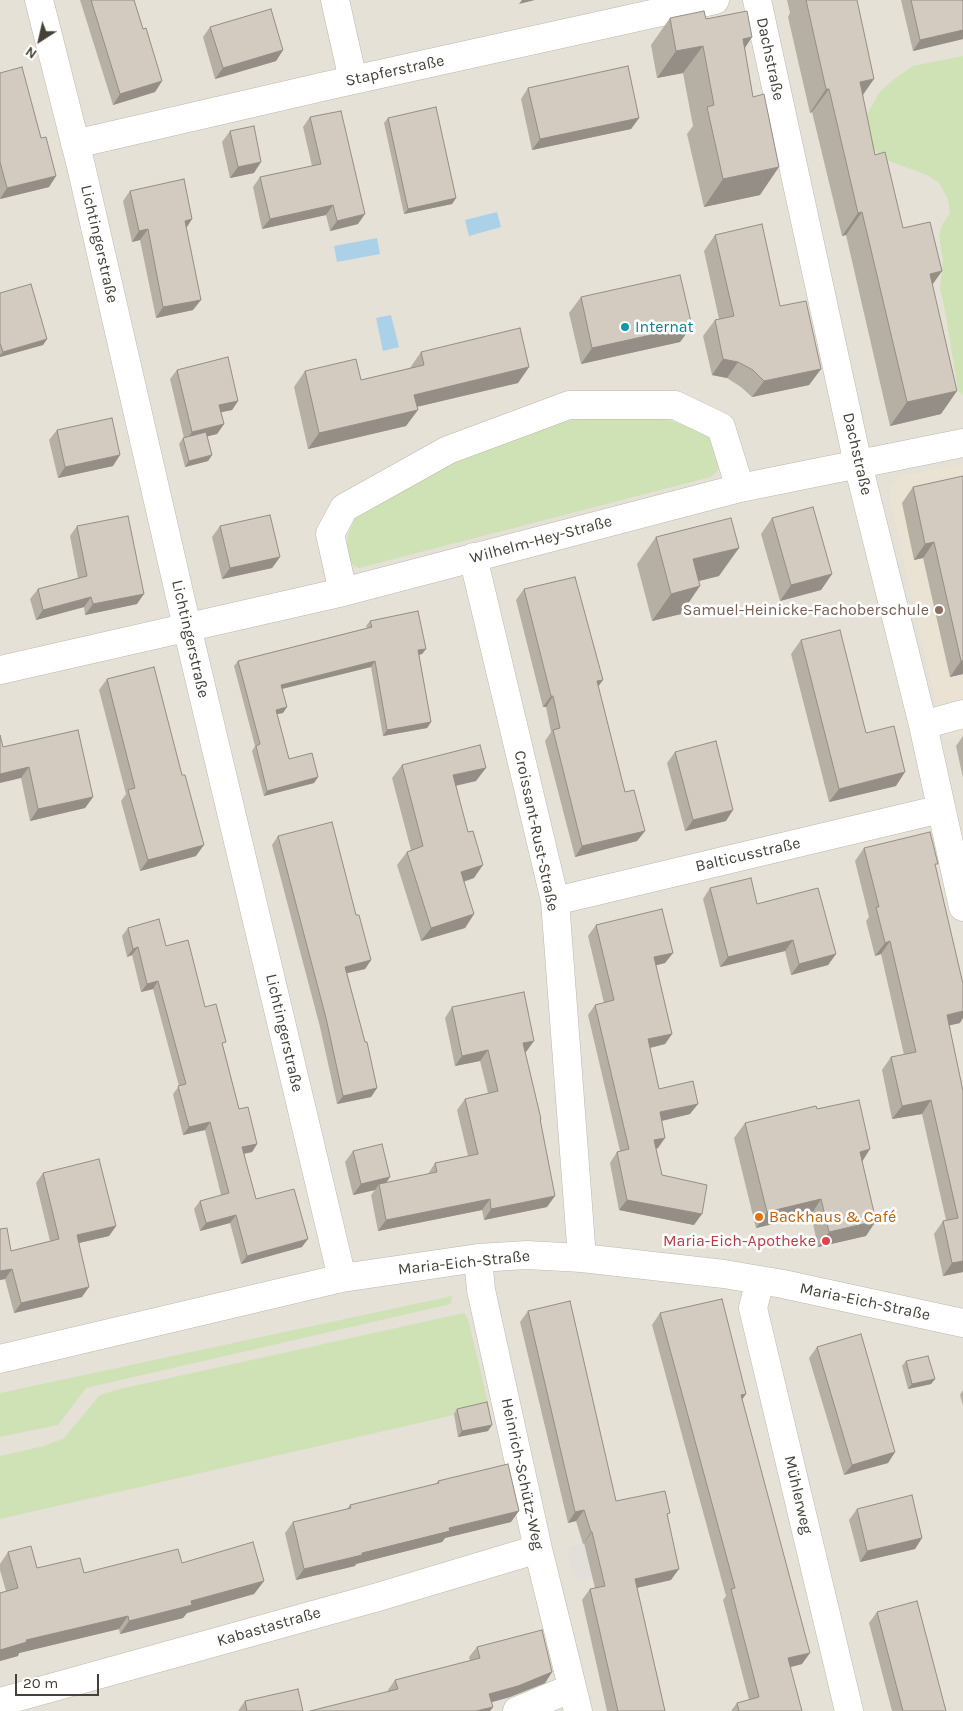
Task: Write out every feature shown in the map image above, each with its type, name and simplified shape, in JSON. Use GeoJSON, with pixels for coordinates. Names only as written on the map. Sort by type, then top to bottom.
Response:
{"type":"FeatureCollection","features":[{"type":"Feature","properties":{"kind":"street","name":"Lichtingerstraße"},"geometry":{"type":"LineString","coordinates":[[39,0],[76,144],[187,627],[342,1278]]}},
{"type":"Feature","properties":{"kind":"street"},"geometry":{"type":"LineString","coordinates":[[335,0],[353,80]]}},
{"type":"Feature","properties":{"kind":"street","name":"Stapferstraße"},"geometry":{"type":"LineString","coordinates":[[76,144],[353,80],[715,0]]}},
{"type":"Feature","properties":{"kind":"street","name":"Dachstraße"},"geometry":{"type":"LineString","coordinates":[[757,0],[858,464],[923,725],[950,824],[963,907]]}},
{"type":"Feature","properties":{"kind":"street"},"geometry":{"type":"LineString","coordinates":[[343,592],[330,534],[344,508],[448,450],[569,405],[675,405],[713,423],[721,427],[740,488]]}},
{"type":"Feature","properties":{"kind":"street","name":"Wilhelm-Hey-Straße"},"geometry":{"type":"LineString","coordinates":[[0,670],[343,592],[740,488],[963,444]]}},
{"type":"Feature","properties":{"kind":"street","name":"Croissant-Rust-Straße"},"geometry":{"type":"LineString","coordinates":[[473,557],[554,900],[582,1258]]}},
{"type":"Feature","properties":{"kind":"street"},"geometry":{"type":"LineString","coordinates":[[923,725],[963,714]]}},
{"type":"Feature","properties":{"kind":"street","name":"Balticusstraße"},"geometry":{"type":"LineString","coordinates":[[554,900],[950,824]]}},
{"type":"Feature","properties":{"kind":"street","name":"Maria-Eich-Straße"},"geometry":{"type":"LineString","coordinates":[[0,1359],[342,1278],[478,1258],[527,1255],[582,1258],[724,1274],[963,1323]]}},
{"type":"Feature","properties":{"kind":"street","name":"Heinrich-Schütz-Weg"},"geometry":{"type":"LineString","coordinates":[[478,1258],[481,1290],[538,1549],[575,1700],[517,1711]]}},
{"type":"Feature","properties":{"kind":"street","name":"Mühlerweg"},"geometry":{"type":"LineString","coordinates":[[760,1280],[753,1308],[849,1711]]}},
{"type":"Feature","properties":{"kind":"street","name":"Kabastastraße"},"geometry":{"type":"LineString","coordinates":[[0,1702],[378,1597],[538,1549]]}},
{"type":"Feature","properties":{"kind":"shaded area"},"geometry":{"type":"Polygon","coordinates":[[[0,0],[963,0],[963,1711],[0,1711],[0,0]]]}},
{"type":"Feature","properties":{"kind":"shaded area","name":"Samuel-Heinicke-Fachoberschule"},"geometry":{"type":"Polygon","coordinates":[[[963,464],[963,734],[944,738],[890,499],[891,488],[901,476],[963,464]]]}},
{"type":"Feature","properties":{"kind":"shaded area"},"geometry":{"type":"Polygon","coordinates":[[[662,1525],[592,1576],[575,1581],[566,1547],[662,1525]]]}},
{"type":"Feature","properties":{"kind":"green space"},"geometry":{"type":"Polygon","coordinates":[[[963,56],[963,396],[958,390],[940,288],[943,261],[939,236],[942,225],[950,213],[948,199],[939,183],[927,175],[881,158],[872,146],[866,116],[879,93],[894,79],[913,66],[963,56]]]}},
{"type":"Feature","properties":{"kind":"green space"},"geometry":{"type":"Polygon","coordinates":[[[612,415],[662,418],[699,430],[712,440],[719,458],[719,469],[711,477],[359,568],[351,564],[347,555],[348,535],[355,518],[374,501],[409,479],[554,423],[612,415]]]}},
{"type":"Feature","properties":{"kind":"green space"},"geometry":{"type":"Polygon","coordinates":[[[452,1296],[451,1304],[86,1388],[58,1425],[0,1437],[0,1393],[452,1296]]]}},
{"type":"Feature","properties":{"kind":"green space"},"geometry":{"type":"Polygon","coordinates":[[[464,1313],[468,1319],[489,1407],[0,1519],[0,1456],[44,1446],[64,1438],[100,1395],[464,1313]]]}},
{"type":"Feature","properties":{"kind":"water"},"geometry":{"type":"Polygon","coordinates":[[[497,212],[501,227],[469,236],[465,220],[497,212]]]}},
{"type":"Feature","properties":{"kind":"water"},"geometry":{"type":"Polygon","coordinates":[[[377,238],[380,254],[337,262],[334,246],[377,238]]]}},
{"type":"Feature","properties":{"kind":"water"},"geometry":{"type":"Polygon","coordinates":[[[391,315],[399,347],[383,351],[376,318],[391,315]]]}},
{"type":"Feature","properties":{"kind":"building"},"geometry":{"type":"Polygon","coordinates":[[[91,0],[134,0],[143,29],[146,28],[162,81],[120,94],[91,0]]]}},
{"type":"Feature","properties":{"kind":"building"},"geometry":{"type":"Polygon","coordinates":[[[806,0],[857,0],[874,79],[860,82],[875,155],[885,152],[903,228],[930,222],[942,271],[930,274],[957,391],[907,402],[862,212],[858,213],[829,89],[826,89],[806,0]]]}},
{"type":"Feature","properties":{"kind":"building"},"geometry":{"type":"Polygon","coordinates":[[[911,0],[963,0],[963,30],[920,40],[911,0]]]}},
{"type":"Feature","properties":{"kind":"building"},"geometry":{"type":"Polygon","coordinates":[[[271,9],[283,50],[223,68],[210,27],[271,9]]]}},
{"type":"Feature","properties":{"kind":"building"},"geometry":{"type":"Polygon","coordinates":[[[704,11],[706,19],[747,11],[752,37],[743,39],[753,97],[764,94],[779,167],[723,179],[707,107],[714,105],[703,46],[676,51],[670,18],[704,11]]]}},
{"type":"Feature","properties":{"kind":"building"},"geometry":{"type":"Polygon","coordinates":[[[628,66],[639,118],[540,139],[528,88],[628,66]]]}},
{"type":"Feature","properties":{"kind":"building"},"geometry":{"type":"Polygon","coordinates":[[[22,67],[41,138],[46,137],[56,176],[7,188],[0,162],[0,73],[22,67]]]}},
{"type":"Feature","properties":{"kind":"building"},"geometry":{"type":"Polygon","coordinates":[[[436,107],[456,198],[408,209],[388,118],[436,107]]]}},
{"type":"Feature","properties":{"kind":"building"},"geometry":{"type":"Polygon","coordinates":[[[341,111],[365,214],[337,221],[333,205],[270,219],[260,177],[321,164],[310,117],[341,111]]]}},
{"type":"Feature","properties":{"kind":"building"},"geometry":{"type":"Polygon","coordinates":[[[254,126],[261,162],[238,167],[230,131],[254,126]]]}},
{"type":"Feature","properties":{"kind":"building"},"geometry":{"type":"Polygon","coordinates":[[[184,179],[192,219],[185,221],[201,300],[163,307],[148,229],[139,231],[130,191],[184,179]]]}},
{"type":"Feature","properties":{"kind":"building"},"geometry":{"type":"Polygon","coordinates":[[[762,224],[780,306],[806,301],[821,369],[764,381],[753,370],[738,362],[723,359],[715,320],[734,316],[715,235],[762,224]]]}},
{"type":"Feature","properties":{"kind":"building","name":"Internat"},"geometry":{"type":"Polygon","coordinates":[[[680,275],[692,326],[592,348],[581,297],[680,275]]]}},
{"type":"Feature","properties":{"kind":"building"},"geometry":{"type":"Polygon","coordinates":[[[31,284],[47,339],[3,352],[0,343],[0,293],[31,284]]]}},
{"type":"Feature","properties":{"kind":"building"},"geometry":{"type":"Polygon","coordinates":[[[520,328],[529,367],[414,395],[418,410],[319,433],[305,371],[356,359],[361,380],[424,365],[421,352],[520,328]]]}},
{"type":"Feature","properties":{"kind":"building"},"geometry":{"type":"Polygon","coordinates":[[[228,357],[238,401],[219,405],[224,424],[192,432],[177,370],[228,357]]]}},
{"type":"Feature","properties":{"kind":"building"},"geometry":{"type":"Polygon","coordinates":[[[112,418],[120,455],[65,467],[57,430],[112,418]]]}},
{"type":"Feature","properties":{"kind":"building"},"geometry":{"type":"Polygon","coordinates":[[[206,432],[212,455],[189,461],[183,438],[206,432]]]}},
{"type":"Feature","properties":{"kind":"building"},"geometry":{"type":"Polygon","coordinates":[[[963,476],[963,661],[961,661],[934,542],[925,544],[913,487],[963,476]]]}},
{"type":"Feature","properties":{"kind":"building"},"geometry":{"type":"Polygon","coordinates":[[[813,507],[832,574],[791,585],[772,518],[813,507]]]}},
{"type":"Feature","properties":{"kind":"building"},"geometry":{"type":"Polygon","coordinates":[[[270,515],[280,557],[230,568],[220,526],[270,515]]]}},
{"type":"Feature","properties":{"kind":"building"},"geometry":{"type":"Polygon","coordinates":[[[128,516],[144,594],[93,604],[91,597],[43,610],[38,589],[87,576],[77,526],[128,516]]]}},
{"type":"Feature","properties":{"kind":"building"},"geometry":{"type":"Polygon","coordinates":[[[731,518],[739,548],[693,559],[700,586],[671,594],[656,537],[731,518]]]}},
{"type":"Feature","properties":{"kind":"building"},"geometry":{"type":"Polygon","coordinates":[[[575,577],[603,680],[597,681],[625,792],[634,790],[645,831],[582,846],[553,730],[560,728],[553,696],[551,696],[524,589],[575,577]]]}},
{"type":"Feature","properties":{"kind":"building"},"geometry":{"type":"Polygon","coordinates":[[[418,611],[426,649],[418,650],[431,722],[387,730],[375,661],[281,685],[287,707],[276,710],[289,759],[312,753],[318,777],[267,791],[256,746],[260,744],[238,661],[372,627],[370,621],[418,611]]]}},
{"type":"Feature","properties":{"kind":"building"},"geometry":{"type":"Polygon","coordinates":[[[840,630],[866,733],[894,726],[905,772],[839,789],[801,640],[840,630]]]}},
{"type":"Feature","properties":{"kind":"building"},"geometry":{"type":"Polygon","coordinates":[[[154,667],[182,775],[185,775],[204,845],[148,860],[128,790],[135,788],[107,679],[154,667]]]}},
{"type":"Feature","properties":{"kind":"building"},"geometry":{"type":"Polygon","coordinates":[[[78,730],[93,797],[38,809],[29,767],[0,774],[0,735],[3,747],[78,730]]]}},
{"type":"Feature","properties":{"kind":"building"},"geometry":{"type":"Polygon","coordinates":[[[716,741],[733,810],[693,820],[675,752],[716,741]]]}},
{"type":"Feature","properties":{"kind":"building"},"geometry":{"type":"Polygon","coordinates":[[[480,745],[486,768],[453,775],[468,832],[473,831],[483,865],[461,872],[474,914],[431,928],[407,852],[423,846],[402,765],[480,745]]]}},
{"type":"Feature","properties":{"kind":"building"},"geometry":{"type":"Polygon","coordinates":[[[332,822],[356,915],[359,915],[371,960],[345,967],[365,1042],[367,1042],[377,1088],[343,1096],[326,1018],[278,836],[332,822]]]}},
{"type":"Feature","properties":{"kind":"building"},"geometry":{"type":"Polygon","coordinates":[[[930,832],[938,864],[935,864],[963,984],[963,1011],[947,1015],[963,1091],[963,1261],[952,1263],[943,1221],[958,1218],[931,1100],[902,1106],[891,1057],[916,1052],[890,941],[885,943],[876,907],[879,907],[864,848],[930,832]]]}},
{"type":"Feature","properties":{"kind":"building"},"geometry":{"type":"Polygon","coordinates":[[[751,878],[757,904],[818,888],[836,954],[799,964],[793,940],[728,957],[710,888],[751,878]]]}},
{"type":"Feature","properties":{"kind":"building"},"geometry":{"type":"Polygon","coordinates":[[[662,909],[673,953],[654,957],[672,1034],[648,1039],[659,1089],[693,1081],[698,1104],[660,1112],[665,1138],[654,1140],[662,1175],[707,1185],[702,1214],[627,1200],[617,1152],[629,1149],[595,1005],[614,1000],[596,925],[662,909]]]}},
{"type":"Feature","properties":{"kind":"building"},"geometry":{"type":"Polygon","coordinates":[[[159,919],[166,946],[188,940],[205,1007],[216,1004],[226,1042],[222,1043],[239,1109],[248,1107],[257,1144],[242,1147],[256,1199],[294,1189],[308,1239],[247,1256],[236,1215],[206,1223],[200,1201],[229,1193],[210,1122],[189,1127],[178,1086],[186,1084],[158,981],[147,984],[138,947],[133,949],[128,928],[159,919]]]}},
{"type":"Feature","properties":{"kind":"building"},"geometry":{"type":"Polygon","coordinates":[[[524,992],[534,1041],[523,1043],[541,1119],[555,1196],[491,1209],[490,1199],[386,1220],[379,1184],[437,1172],[435,1163],[478,1154],[465,1099],[498,1091],[488,1050],[462,1056],[452,1007],[524,992]]]}},
{"type":"Feature","properties":{"kind":"building"},"geometry":{"type":"Polygon","coordinates":[[[859,1100],[870,1149],[860,1152],[876,1221],[829,1232],[821,1199],[767,1212],[745,1123],[816,1106],[817,1109],[859,1100]]]}},
{"type":"Feature","properties":{"kind":"building"},"geometry":{"type":"Polygon","coordinates":[[[382,1144],[390,1177],[361,1184],[353,1151],[382,1144]]]}},
{"type":"Feature","properties":{"kind":"building"},"geometry":{"type":"Polygon","coordinates":[[[99,1159],[116,1226],[77,1235],[89,1287],[21,1303],[12,1269],[0,1271],[0,1229],[7,1228],[11,1251],[59,1239],[43,1173],[99,1159]]]}},
{"type":"Feature","properties":{"kind":"building"},"geometry":{"type":"Polygon","coordinates":[[[722,1299],[746,1394],[741,1395],[810,1653],[788,1658],[802,1711],[739,1711],[737,1703],[759,1697],[731,1589],[735,1588],[660,1313],[722,1299]]]}},
{"type":"Feature","properties":{"kind":"building"},"geometry":{"type":"Polygon","coordinates":[[[570,1301],[616,1501],[665,1491],[670,1513],[667,1514],[679,1569],[635,1579],[665,1711],[618,1711],[590,1589],[605,1586],[592,1532],[584,1510],[575,1512],[528,1311],[570,1301]]]}},
{"type":"Feature","properties":{"kind":"building"},"geometry":{"type":"Polygon","coordinates":[[[861,1334],[895,1452],[852,1465],[817,1347],[861,1334]]]}},
{"type":"Feature","properties":{"kind":"building"},"geometry":{"type":"Polygon","coordinates":[[[928,1356],[935,1379],[912,1384],[906,1361],[928,1356]]]}},
{"type":"Feature","properties":{"kind":"building"},"geometry":{"type":"Polygon","coordinates":[[[487,1402],[492,1425],[462,1431],[457,1409],[487,1402]]]}},
{"type":"Feature","properties":{"kind":"building"},"geometry":{"type":"Polygon","coordinates":[[[508,1464],[519,1511],[449,1528],[450,1531],[304,1569],[293,1522],[351,1508],[350,1505],[439,1483],[438,1481],[508,1464]]]}},
{"type":"Feature","properties":{"kind":"building"},"geometry":{"type":"Polygon","coordinates":[[[912,1495],[922,1538],[867,1551],[857,1509],[912,1495]]]}},
{"type":"Feature","properties":{"kind":"building"},"geometry":{"type":"Polygon","coordinates":[[[253,1542],[264,1581],[191,1601],[192,1605],[129,1621],[128,1616],[26,1640],[27,1642],[0,1650],[0,1593],[18,1588],[8,1552],[31,1546],[37,1568],[80,1558],[84,1573],[178,1549],[182,1563],[253,1542]]]}},
{"type":"Feature","properties":{"kind":"building"},"geometry":{"type":"Polygon","coordinates":[[[917,1601],[946,1711],[903,1711],[877,1612],[917,1601]]]}},
{"type":"Feature","properties":{"kind":"building"},"geometry":{"type":"Polygon","coordinates":[[[542,1630],[552,1672],[518,1686],[489,1694],[493,1707],[476,1711],[310,1711],[398,1689],[395,1680],[480,1658],[477,1647],[542,1630]]]}},
{"type":"Feature","properties":{"kind":"building"},"geometry":{"type":"Polygon","coordinates":[[[298,1689],[303,1711],[247,1711],[245,1701],[298,1689]]]}},
{"type":"Feature","properties":{"kind":"place","name":"Internat"},"geometry":{"type":"Point","coordinates":[625,327]}},
{"type":"Feature","properties":{"kind":"place","name":"Samuel-Heinicke-Fachoberschule"},"geometry":{"type":"Point","coordinates":[939,610]}},
{"type":"Feature","properties":{"kind":"place","name":"Backhaus & Café"},"geometry":{"type":"Point","coordinates":[759,1217]}},
{"type":"Feature","properties":{"kind":"place","name":"Maria-Eich-Apotheke"},"geometry":{"type":"Point","coordinates":[826,1241]}}]}
